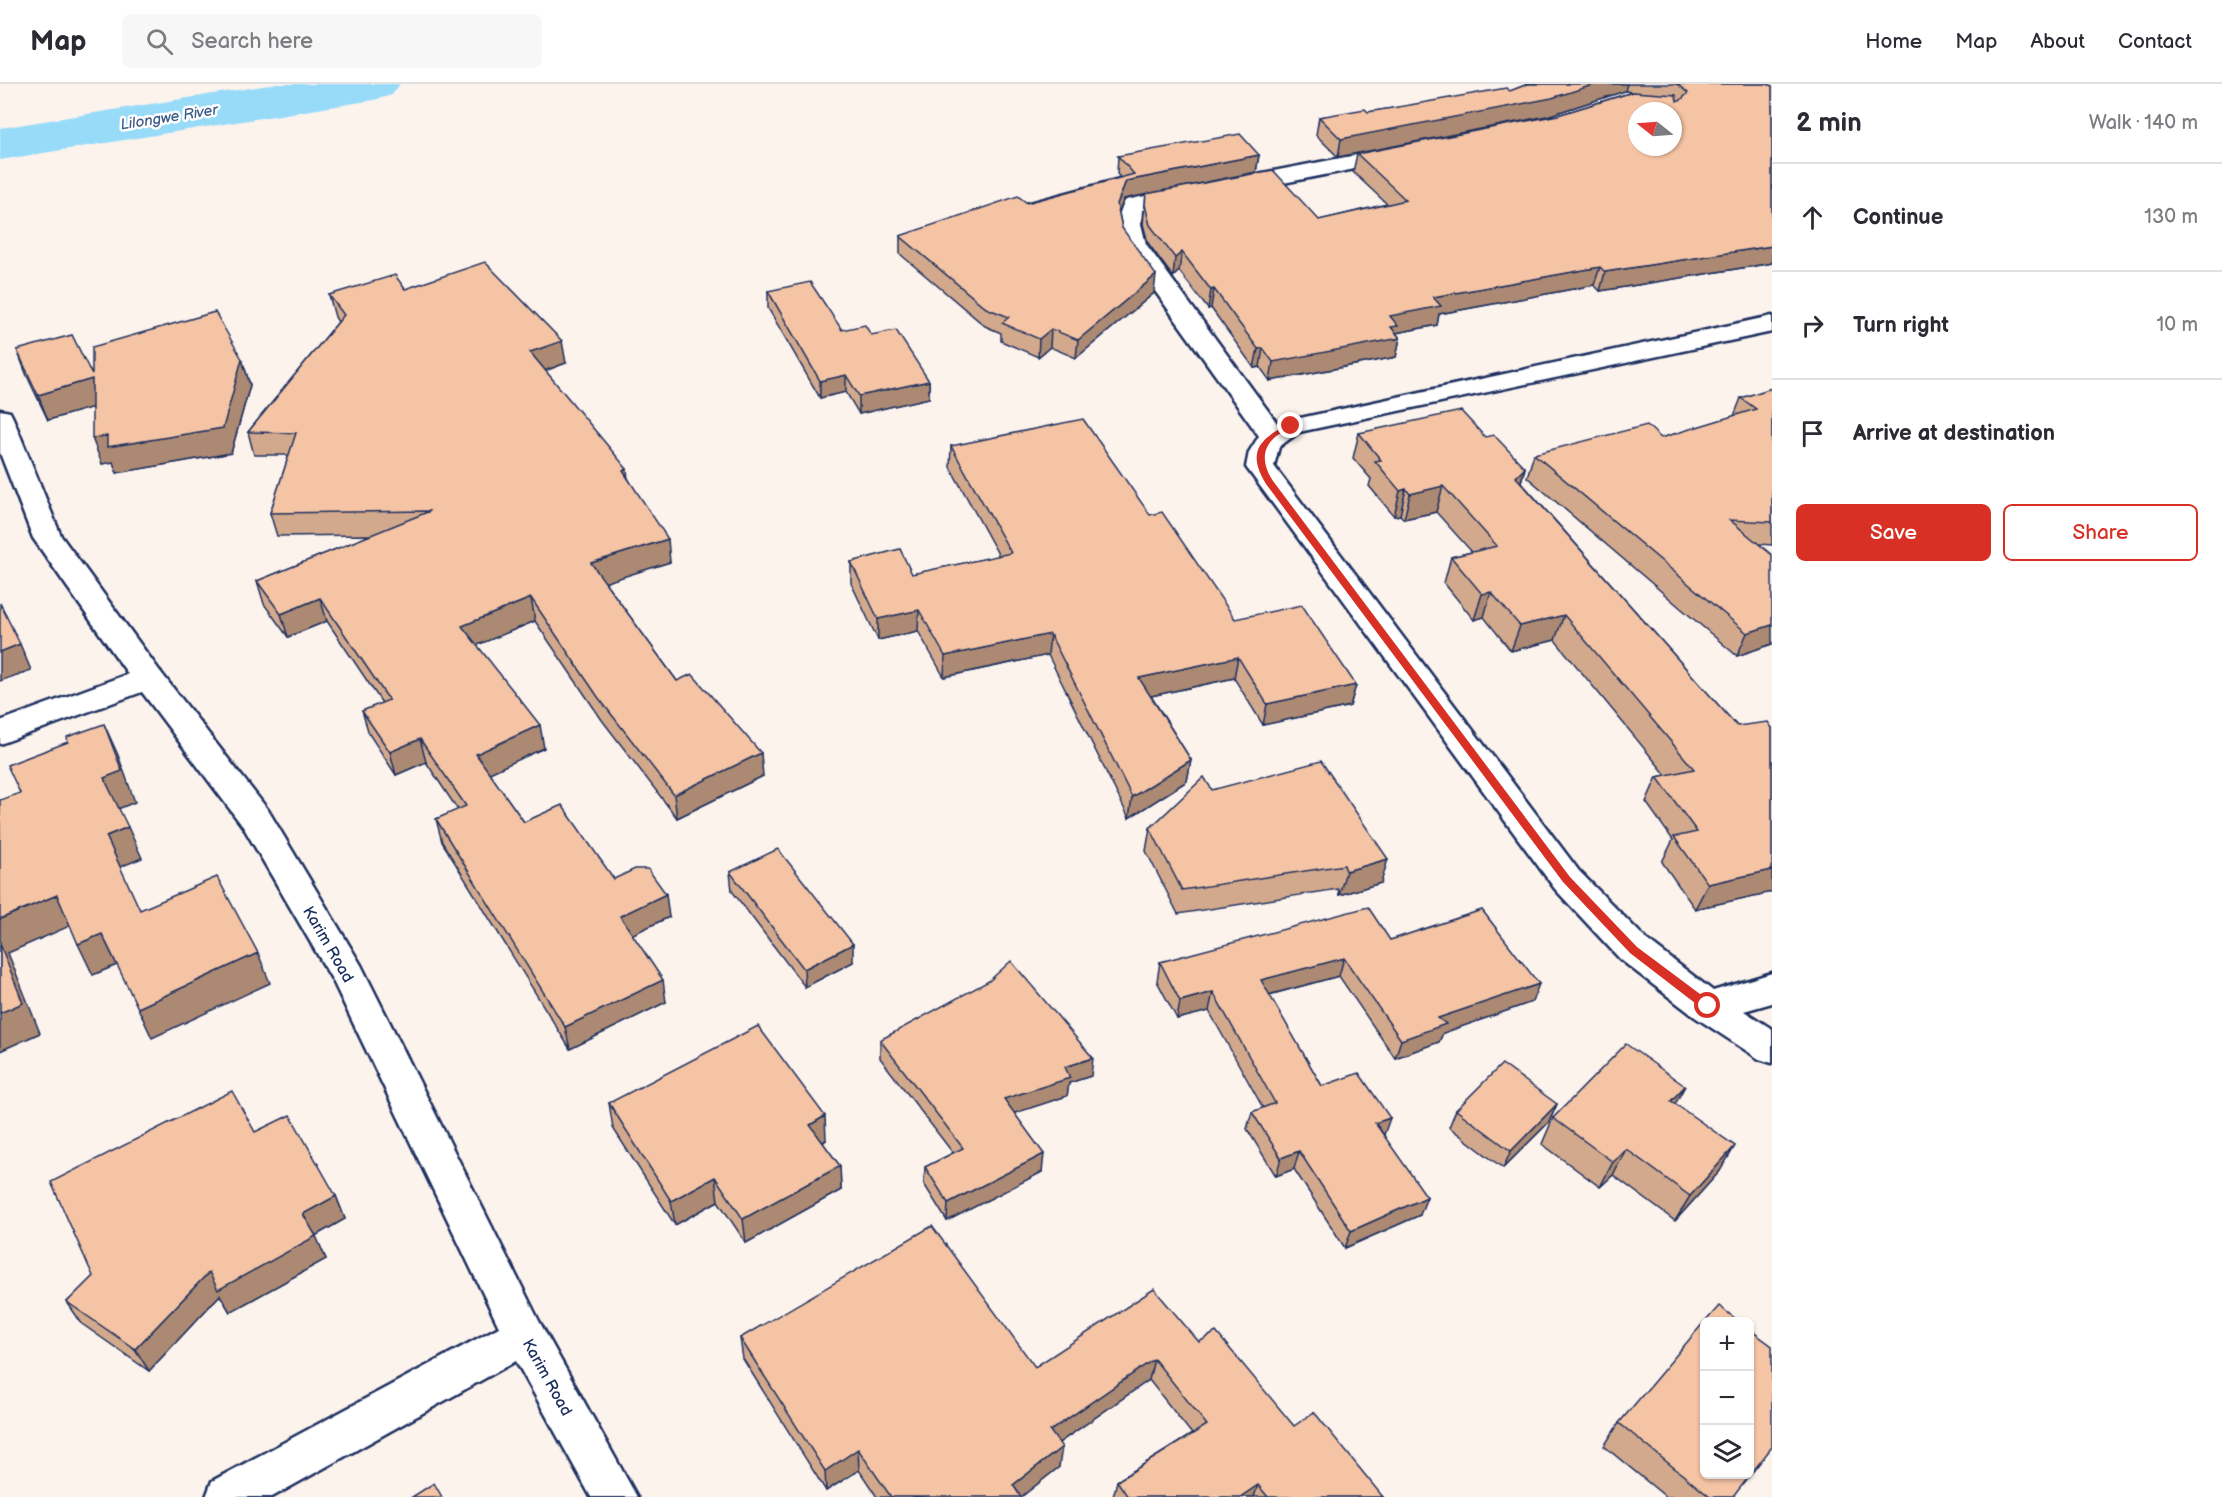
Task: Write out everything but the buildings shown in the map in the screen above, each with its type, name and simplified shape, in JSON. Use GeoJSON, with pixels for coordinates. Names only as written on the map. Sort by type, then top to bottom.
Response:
{"type":"FeatureCollection","features":[{"type":"Feature","properties":{"kind":"street"},"geometry":{"type":"LineString","coordinates":[[1272,435],[1134,245],[1128,226],[1129,210],[1134,205],[1425,148]]}},
{"type":"Feature","properties":{"kind":"street"},"geometry":{"type":"LineString","coordinates":[[1772,324],[1291,426],[1272,435],[1261,450],[1260,467],[1567,880],[1634,950],[1708,1006],[1772,1048]]}},
{"type":"Feature","properties":{"kind":"street","name":"Karim Road"},"geometry":{"type":"LineString","coordinates":[[0,418],[34,510],[47,538],[148,678],[256,819],[348,975],[524,1335],[615,1497]]}},
{"type":"Feature","properties":{"kind":"street"},"geometry":{"type":"LineString","coordinates":[[0,733],[148,678]]}},
{"type":"Feature","properties":{"kind":"street"},"geometry":{"type":"LineString","coordinates":[[1708,1006],[1772,988]]}},
{"type":"Feature","properties":{"kind":"street"},"geometry":{"type":"LineString","coordinates":[[228,1497],[524,1335]]}},
{"type":"Feature","properties":{"kind":"waterway","name":"Lilongwe River"},"geometry":{"type":"LineString","coordinates":[[0,144],[374,84]]}},
{"type":"Feature","properties":{"kind":"route"},"geometry":{"type":"LineString","coordinates":[[1291,426],[1272,435],[1261,450],[1260,467],[1269,482],[1567,880],[1634,950],[1708,1006]]}}]}
